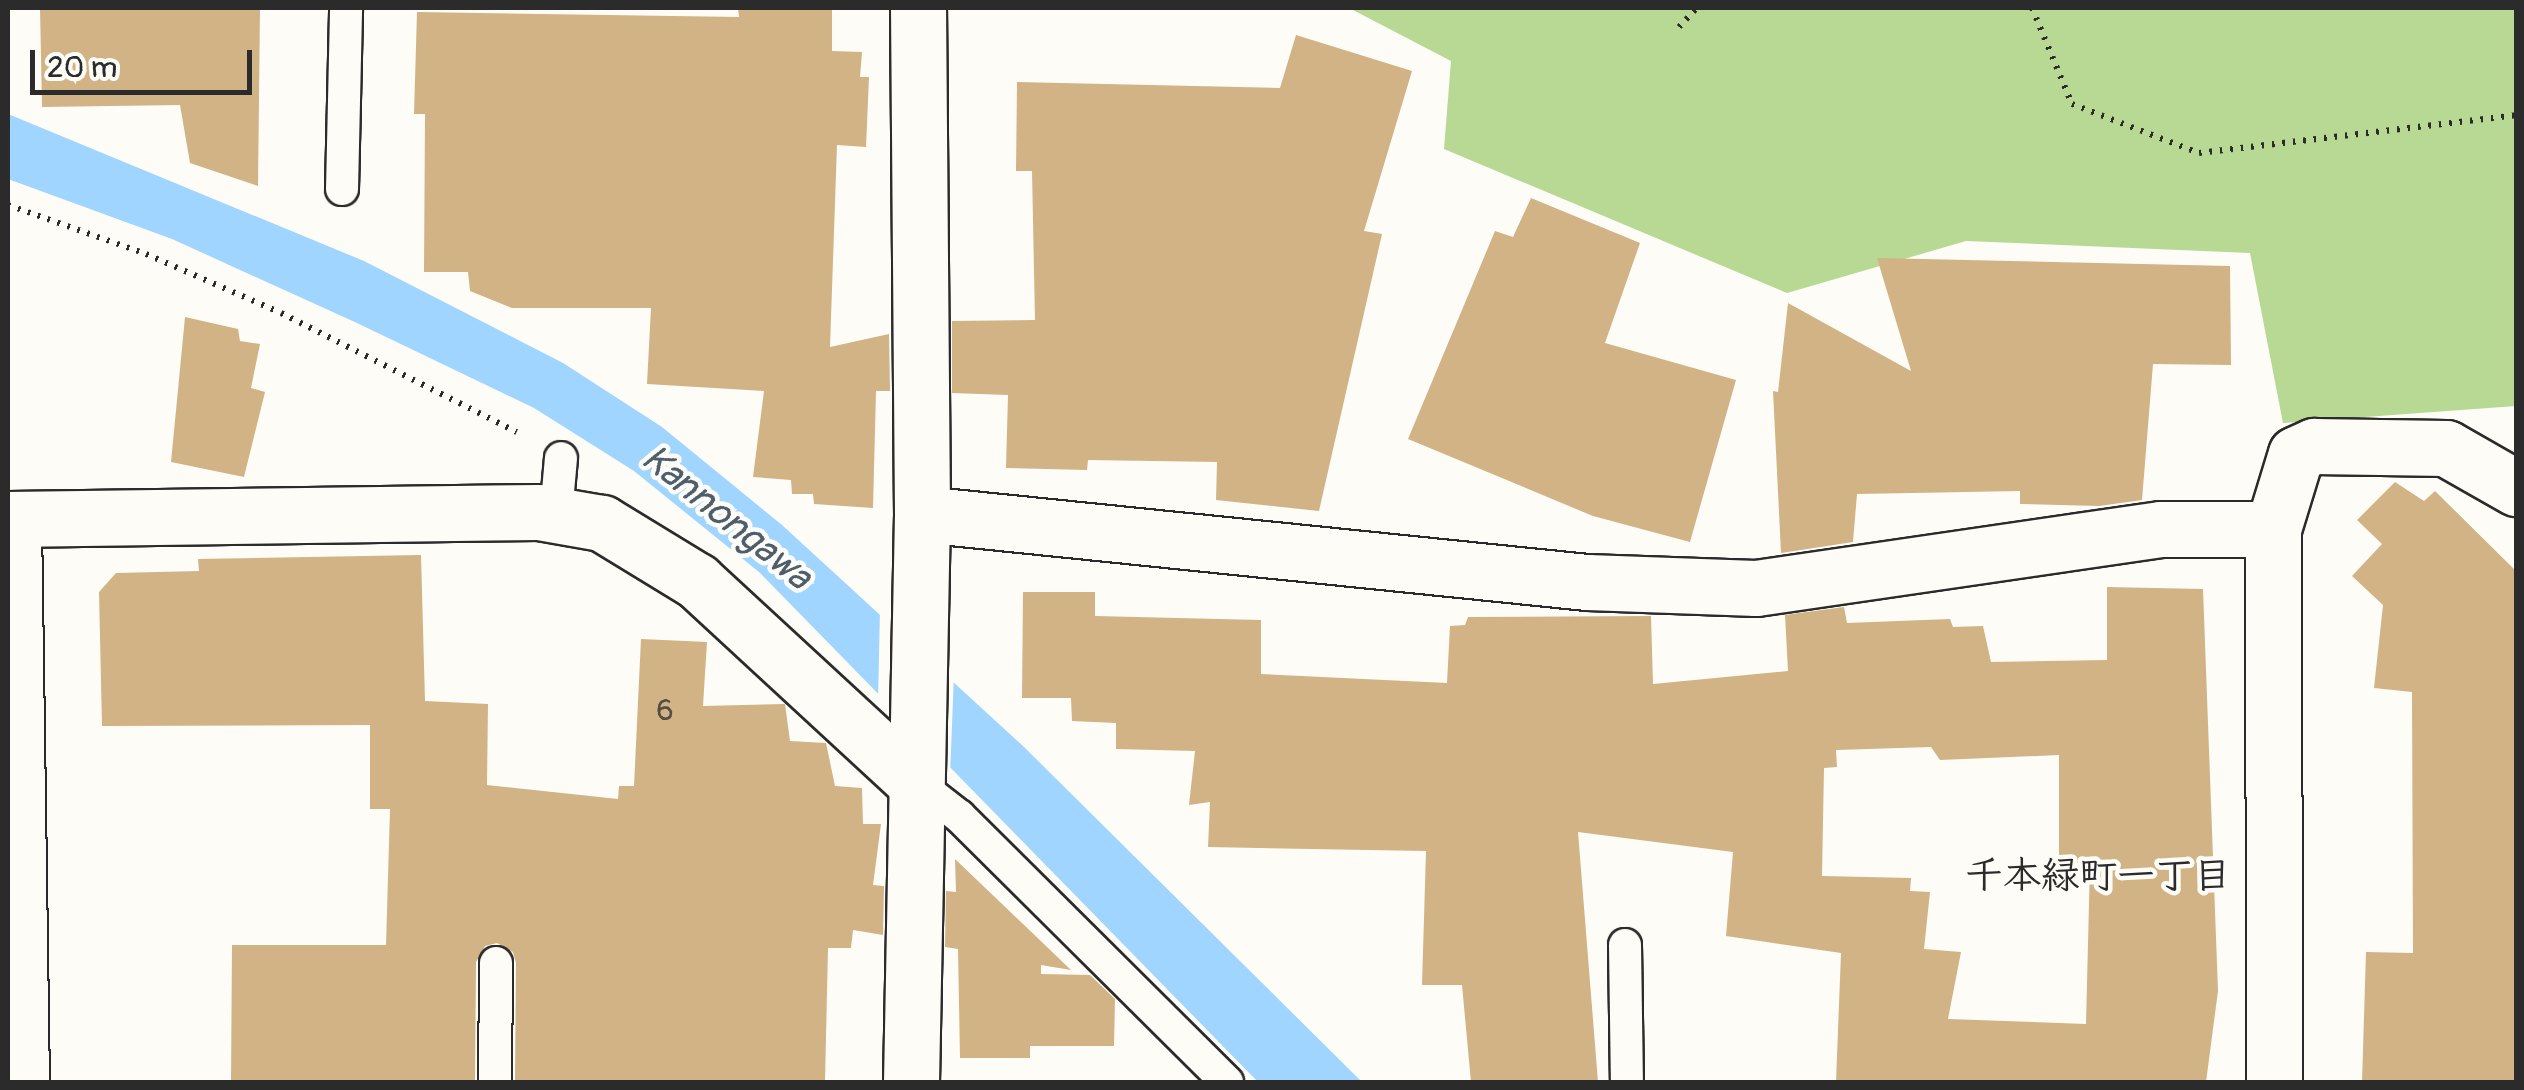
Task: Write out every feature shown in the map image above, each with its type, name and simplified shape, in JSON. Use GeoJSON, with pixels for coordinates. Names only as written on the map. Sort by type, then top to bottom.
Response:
{"type":"FeatureCollection","features":[{"type":"Feature","properties":{"kind":"street"},"geometry":{"type":"LineString","coordinates":[[911,1082],[914,769],[922,514],[918,8]]}},
{"type":"Feature","properties":{"kind":"street"},"geometry":{"type":"LineString","coordinates":[[2274,1082],[2273,528],[2296,454],[2314,446],[2446,448],[2516,488]]}},
{"type":"Feature","properties":{"kind":"street"},"geometry":{"type":"LineString","coordinates":[[22,1082],[10,519],[556,514],[602,523],[697,581],[914,769]]}},
{"type":"Feature","properties":{"kind":"street"},"geometry":{"type":"LineString","coordinates":[[922,514],[1587,582],[1756,588],[2161,528],[2273,528]]}},
{"type":"Feature","properties":{"kind":"lane"},"geometry":{"type":"LineString","coordinates":[[342,189],[346,8]]}},
{"type":"Feature","properties":{"kind":"lane"},"geometry":{"type":"LineString","coordinates":[[556,514],[561,458]]}},
{"type":"Feature","properties":{"kind":"lane"},"geometry":{"type":"LineString","coordinates":[[914,769],[1227,1082]]}},
{"type":"Feature","properties":{"kind":"lane"},"geometry":{"type":"LineString","coordinates":[[1625,946],[1627,1082]]}},
{"type":"Feature","properties":{"kind":"lane"},"geometry":{"type":"LineString","coordinates":[[495,1082],[496,962]]}},
{"type":"Feature","properties":{"kind":"path"},"geometry":{"type":"LineString","coordinates":[[1679,27],[1696,8]]}},
{"type":"Feature","properties":{"kind":"path"},"geometry":{"type":"LineString","coordinates":[[2032,8],[2072,104],[2198,153],[2516,115]]}},
{"type":"Feature","properties":{"kind":"path"},"geometry":{"type":"LineString","coordinates":[[8,205],[146,254],[281,313],[561,458]]}},
{"type":"Feature","properties":{"kind":"green space"},"geometry":{"type":"Polygon","coordinates":[[[2516,8],[2516,406],[2283,423],[2250,253],[1966,241],[1787,293],[1444,149],[1451,61],[1353,10],[2516,8]]]}},
{"type":"Feature","properties":{"kind":"water","name":"Kannongawa"},"geometry":{"type":"Polygon","coordinates":[[[8,114],[364,261],[563,363],[662,427],[782,525],[1023,746],[1362,1082],[1258,1082],[759,572],[634,471],[534,408],[357,323],[172,239],[8,179],[8,114]]]}},
{"type":"Feature","properties":{"kind":"pier"},"geometry":{"type":"Polygon","coordinates":[[[880,608],[954,675],[950,775],[878,702],[880,608]]]}},
{"type":"Feature","properties":{"kind":"building"},"geometry":{"type":"Polygon","coordinates":[[[40,8],[260,8],[258,186],[190,163],[180,105],[42,107],[40,8]]]}},
{"type":"Feature","properties":{"kind":"building"},"geometry":{"type":"Polygon","coordinates":[[[738,8],[832,10],[832,51],[862,52],[860,77],[869,77],[866,147],[837,145],[830,347],[889,334],[890,391],[876,391],[873,508],[814,504],[813,494],[792,494],[791,480],[753,477],[764,391],[647,384],[651,308],[512,308],[470,291],[468,272],[424,272],[425,114],[414,114],[417,12],[739,17],[738,8]]]}},
{"type":"Feature","properties":{"kind":"building"},"geometry":{"type":"Polygon","coordinates":[[[1296,35],[1412,71],[1364,231],[1382,234],[1319,511],[1216,500],[1217,462],[1088,460],[1087,470],[1006,468],[1008,395],[952,393],[952,321],[1035,320],[1032,171],[1016,171],[1017,82],[1280,88],[1296,35]]]}},
{"type":"Feature","properties":{"kind":"building"},"geometry":{"type":"Polygon","coordinates":[[[1531,198],[1640,243],[1605,343],[1736,380],[1690,542],[1593,516],[1408,439],[1495,231],[1513,237],[1531,198]]]}},
{"type":"Feature","properties":{"kind":"building"},"geometry":{"type":"Polygon","coordinates":[[[1877,258],[2230,266],[2231,365],[2153,364],[2142,500],[2099,506],[2020,504],[2020,491],[1857,494],[1853,542],[1781,553],[1773,391],[1778,392],[1788,303],[1911,371],[1877,258]]]}},
{"type":"Feature","properties":{"kind":"building"},"geometry":{"type":"Polygon","coordinates":[[[185,317],[238,329],[240,341],[260,344],[251,388],[265,392],[244,477],[171,462],[185,317]]]}},
{"type":"Feature","properties":{"kind":"building"},"geometry":{"type":"Polygon","coordinates":[[[2395,482],[2424,501],[2435,491],[2516,571],[2516,1082],[2362,1082],[2366,952],[2413,953],[2412,692],[2374,688],[2383,605],[2352,576],[2382,544],[2357,520],[2395,482]]]}},
{"type":"Feature","properties":{"kind":"building"},"geometry":{"type":"Polygon","coordinates":[[[421,555],[425,701],[488,704],[487,785],[618,799],[619,786],[634,786],[641,639],[707,642],[703,706],[785,704],[790,741],[826,743],[835,786],[862,788],[863,824],[881,824],[873,885],[884,886],[883,935],[853,930],[851,948],[828,948],[825,1082],[515,1082],[516,963],[513,952],[497,943],[485,946],[476,962],[475,1082],[231,1082],[232,945],[386,945],[390,809],[370,809],[370,725],[102,726],[99,592],[116,573],[199,571],[198,559],[421,555]]]}},
{"type":"Feature","properties":{"kind":"building"},"geometry":{"type":"Polygon","coordinates":[[[2107,587],[2203,589],[2218,991],[2206,1082],[1836,1082],[1841,953],[1726,936],[1733,852],[1578,832],[1598,1082],[1471,1082],[1462,985],[1422,985],[1426,851],[1208,847],[1210,802],[1189,805],[1195,751],[1116,749],[1116,723],[1072,721],[1071,698],[1022,698],[1023,592],[1095,592],[1095,616],[1261,620],[1261,674],[1447,683],[1450,626],[1465,625],[1468,617],[1651,616],[1653,684],[1788,671],[1785,615],[1844,607],[1847,623],[1950,619],[1953,627],[1983,626],[1991,662],[2107,660],[2107,587]],[[1931,747],[1836,750],[1837,767],[1824,768],[1822,876],[1911,878],[1910,891],[1930,892],[1924,949],[1961,952],[1948,1019],[2086,1024],[2090,863],[2059,863],[2059,755],[1940,760],[1931,747]]]}},
{"type":"Feature","properties":{"kind":"building"},"geometry":{"type":"Polygon","coordinates":[[[955,859],[1071,970],[1041,965],[1041,974],[1090,975],[1115,999],[1114,1046],[1030,1046],[1030,1058],[960,1058],[958,949],[945,947],[946,891],[956,892],[955,859]]]}},
{"type":"Feature","properties":{"kind":"district","name":"千本緑町一丁目"},"geometry":{"type":"Point","coordinates":[2098,877]}}]}
